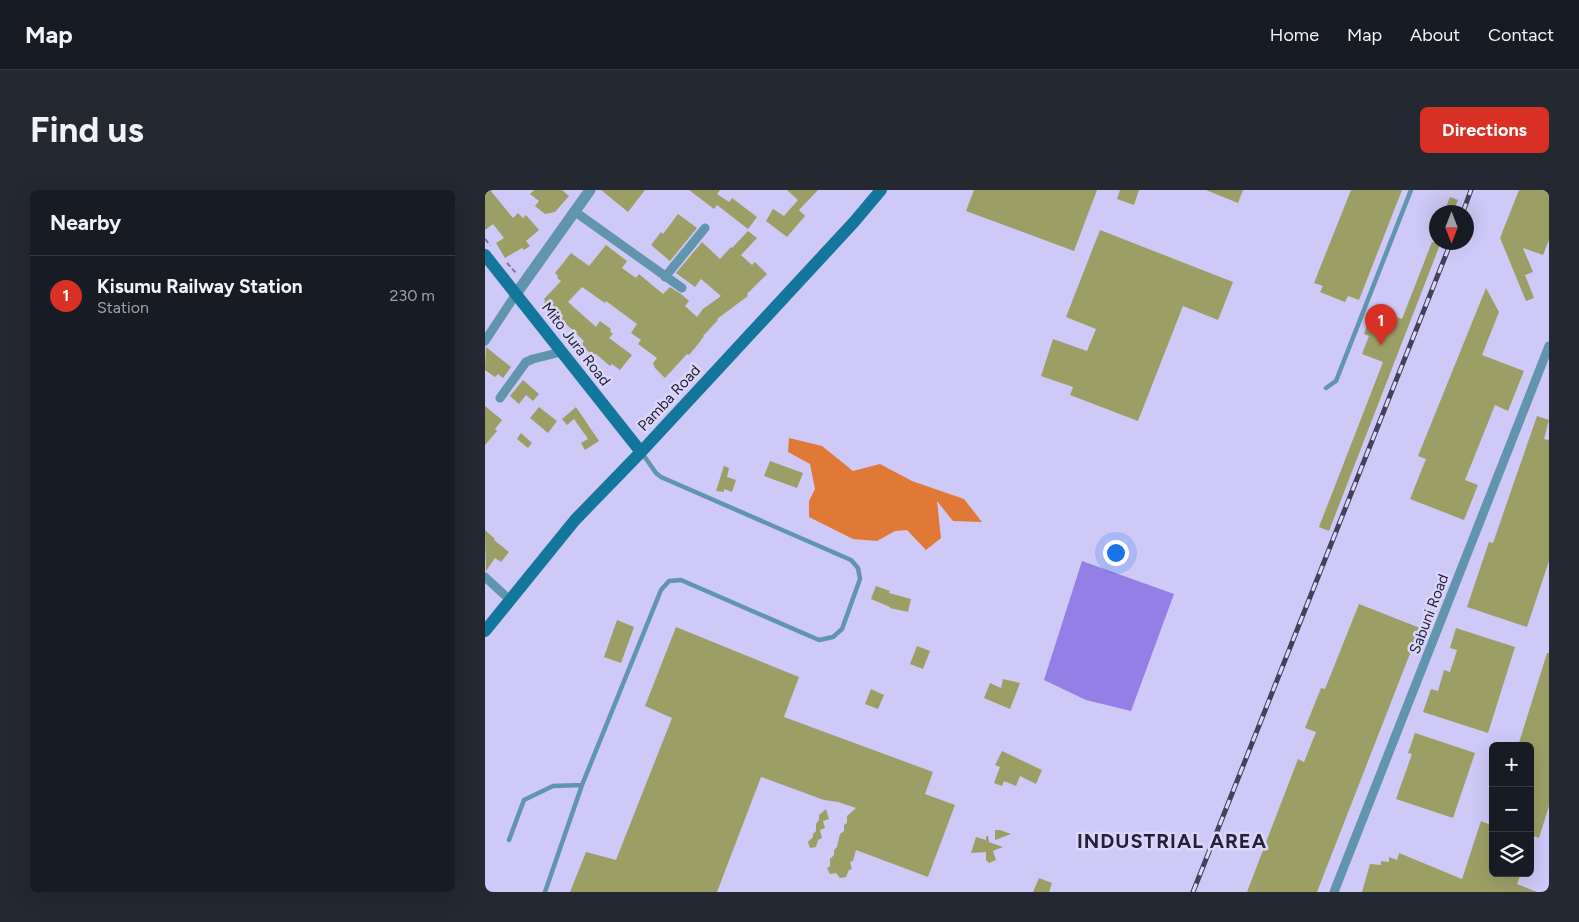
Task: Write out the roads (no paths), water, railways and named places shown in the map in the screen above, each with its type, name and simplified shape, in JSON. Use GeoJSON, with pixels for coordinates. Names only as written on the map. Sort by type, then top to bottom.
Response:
{"type":"FeatureCollection","features":[{"type":"Feature","properties":{"kind":"main road","name":"Pamba Road"},"geometry":{"type":"LineString","coordinates":[[485,631],[575,520],[641,452],[854,222],[881,190]]}},
{"type":"Feature","properties":{"kind":"main road","name":"Mito Jura Road"},"geometry":{"type":"LineString","coordinates":[[485,255],[641,452]]}},
{"type":"Feature","properties":{"kind":"street"},"geometry":{"type":"LineString","coordinates":[[485,341],[590,190]]}},
{"type":"Feature","properties":{"kind":"street"},"geometry":{"type":"LineString","coordinates":[[574,211],[682,288]]}},
{"type":"Feature","properties":{"kind":"street"},"geometry":{"type":"LineString","coordinates":[[665,276],[705,228]]}},
{"type":"Feature","properties":{"kind":"street","name":"Sabuni Road"},"geometry":{"type":"LineString","coordinates":[[1334,892],[1549,346]]}},
{"type":"Feature","properties":{"kind":"street"},"geometry":{"type":"LineString","coordinates":[[500,398],[526,362],[561,352]]}},
{"type":"Feature","properties":{"kind":"street"},"geometry":{"type":"LineString","coordinates":[[485,578],[510,600]]}},
{"type":"Feature","properties":{"kind":"lane"},"geometry":{"type":"LineString","coordinates":[[1326,388],[1335,381],[1411,190]]}},
{"type":"Feature","properties":{"kind":"lane"},"geometry":{"type":"LineString","coordinates":[[545,892],[582,785],[661,590],[669,581],[681,580],[819,640],[833,637],[842,629],[861,578],[851,560],[661,477],[641,452]]}},
{"type":"Feature","properties":{"kind":"lane"},"geometry":{"type":"LineString","coordinates":[[509,840],[524,800],[553,786],[582,785]]}},
{"type":"Feature","properties":{"kind":"railway"},"geometry":{"type":"LineString","coordinates":[[1466,205],[1471,190]]}},
{"type":"Feature","properties":{"kind":"railway"},"geometry":{"type":"LineString","coordinates":[[1193,892],[1448,250]]}},
{"type":"Feature","properties":{"kind":"place","name":"Kisumu Railway Station"},"geometry":{"type":"Point","coordinates":[1381,345]}},
{"type":"Feature","properties":{"kind":"district","name":"INDUSTRIAL AREA"},"geometry":{"type":"Point","coordinates":[1172,841]}}]}
